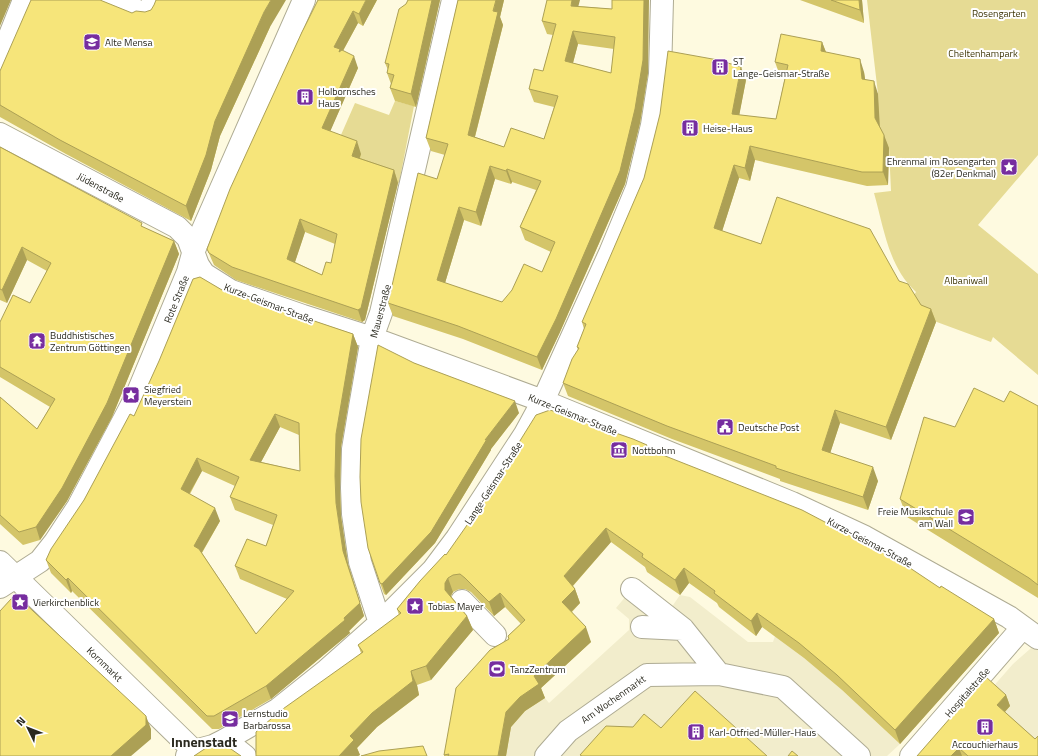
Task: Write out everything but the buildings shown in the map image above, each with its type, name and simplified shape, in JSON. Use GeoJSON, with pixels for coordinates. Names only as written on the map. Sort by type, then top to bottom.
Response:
{"type":"FeatureCollection","features":[{"type":"Feature","properties":{"kind":"street"},"geometry":{"type":"LineString","coordinates":[[0,60],[24,0]]}},
{"type":"Feature","properties":{"kind":"street"},"geometry":{"type":"LineString","coordinates":[[110,0],[149,5]]}},
{"type":"Feature","properties":{"kind":"street","name":"Rote Straße"},"geometry":{"type":"LineString","coordinates":[[8,582],[40,561],[55,542],[78,507],[136,397],[188,272],[194,250],[304,0]]}},
{"type":"Feature","properties":{"kind":"street","name":"Mauerstraße"},"geometry":{"type":"LineString","coordinates":[[380,623],[360,562],[353,514],[353,449],[372,338],[381,313],[453,0]]}},
{"type":"Feature","properties":{"kind":"street","name":"Lange-Geismar-Straße"},"geometry":{"type":"LineString","coordinates":[[190,753],[213,746],[277,710],[327,670],[436,574],[457,538],[525,434],[543,401],[610,253],[638,182],[652,125],[660,74],[662,0]]}},
{"type":"Feature","properties":{"kind":"street","name":"Jüdenstraße"},"geometry":{"type":"LineString","coordinates":[[0,134],[177,227],[188,238],[194,250]]}},
{"type":"Feature","properties":{"kind":"street","name":"Kurze-Geismar-Straße"},"geometry":{"type":"LineString","coordinates":[[194,250],[198,265],[204,274],[231,291],[302,316],[372,338],[543,401],[792,503],[865,537],[1010,617],[1031,633]]}},
{"type":"Feature","properties":{"kind":"street","name":"Kornmarkt"},"geometry":{"type":"LineString","coordinates":[[0,562],[8,582],[190,753]]}},
{"type":"Feature","properties":{"kind":"street"},"geometry":{"type":"LineString","coordinates":[[632,588],[683,629],[719,674]]}},
{"type":"Feature","properties":{"kind":"street"},"geometry":{"type":"LineString","coordinates":[[462,601],[495,635]]}},
{"type":"Feature","properties":{"kind":"street"},"geometry":{"type":"LineString","coordinates":[[642,627],[683,629]]}},
{"type":"Feature","properties":{"kind":"street","name":"Hospitalstraße"},"geometry":{"type":"LineString","coordinates":[[911,756],[1031,633]]}},
{"type":"Feature","properties":{"kind":"street","name":"Am Wochenmarkt"},"geometry":{"type":"LineString","coordinates":[[546,756],[568,731],[647,675],[719,674],[783,687],[859,756]]}},
{"type":"Feature","properties":{"kind":"street"},"geometry":{"type":"LineString","coordinates":[[225,740],[244,756]]}},
{"type":"Feature","properties":{"kind":"shaded area"},"geometry":{"type":"Polygon","coordinates":[[[637,583],[671,608],[680,595],[690,597],[748,642],[773,642],[775,636],[842,690],[900,744],[887,756],[756,756],[666,743],[598,756],[506,756],[511,727],[525,711],[545,698],[549,703],[629,630],[629,619],[616,608],[637,583]]]}},
{"type":"Feature","properties":{"kind":"shaded area"},"geometry":{"type":"Polygon","coordinates":[[[1038,642],[1038,756],[932,756],[1013,664],[1038,642]]]}},
{"type":"Feature","properties":{"kind":"green space","name":"Albaniwall"},"geometry":{"type":"Polygon","coordinates":[[[867,0],[1038,0],[1038,155],[978,225],[1038,274],[1038,375],[993,337],[991,342],[926,318],[913,297],[916,292],[907,282],[893,258],[884,233],[874,193],[891,191],[889,148],[880,131],[878,94],[867,0]]]}},
{"type":"Feature","properties":{"kind":"green space"},"geometry":{"type":"Polygon","coordinates":[[[395,101],[414,106],[399,183],[356,168],[337,144],[355,103],[389,115],[395,101]]]}},
{"type":"Feature","properties":{"kind":"place","name":"Alte Mensa"},"geometry":{"type":"Point","coordinates":[92,42]}},
{"type":"Feature","properties":{"kind":"place","name":"ST Lange-Geismar-Straße"},"geometry":{"type":"Point","coordinates":[720,67]}},
{"type":"Feature","properties":{"kind":"place","name":"Holbornsches Haus"},"geometry":{"type":"Point","coordinates":[305,97]}},
{"type":"Feature","properties":{"kind":"place","name":"Heise-Haus"},"geometry":{"type":"Point","coordinates":[690,128]}},
{"type":"Feature","properties":{"kind":"place","name":"Ehrenmal im Rosengarten (82er Denkmal)"},"geometry":{"type":"Point","coordinates":[1009,167]}},
{"type":"Feature","properties":{"kind":"place","name":"Buddhistisches Zentrum Göttingen"},"geometry":{"type":"Point","coordinates":[37,341]}},
{"type":"Feature","properties":{"kind":"place","name":"Siegfried Meyerstein"},"geometry":{"type":"Point","coordinates":[131,395]}},
{"type":"Feature","properties":{"kind":"place","name":"Deutsche Post"},"geometry":{"type":"Point","coordinates":[725,427]}},
{"type":"Feature","properties":{"kind":"place","name":"Nottbohm"},"geometry":{"type":"Point","coordinates":[619,450]}},
{"type":"Feature","properties":{"kind":"place","name":"Freie Musikschule am Wall"},"geometry":{"type":"Point","coordinates":[966,517]}},
{"type":"Feature","properties":{"kind":"place","name":"Vierkirchenblick"},"geometry":{"type":"Point","coordinates":[20,602]}},
{"type":"Feature","properties":{"kind":"place","name":"Tobias Mayer"},"geometry":{"type":"Point","coordinates":[415,606]}},
{"type":"Feature","properties":{"kind":"place","name":"TanzZentrum"},"geometry":{"type":"Point","coordinates":[497,669]}},
{"type":"Feature","properties":{"kind":"place","name":"Lernstudio Barbarossa"},"geometry":{"type":"Point","coordinates":[230,719]}},
{"type":"Feature","properties":{"kind":"place","name":"Accouchierhaus"},"geometry":{"type":"Point","coordinates":[985,727]}},
{"type":"Feature","properties":{"kind":"place","name":"Karl-Otfried-Müller-Haus"},"geometry":{"type":"Point","coordinates":[696,732]}},
{"type":"Feature","properties":{"kind":"district","name":"Innenstadt"},"geometry":{"type":"Point","coordinates":[204,742]}},
{"type":"Feature","properties":{"kind":"park label","name":"Rosengarten"},"geometry":{"type":"Point","coordinates":[999,13]}},
{"type":"Feature","properties":{"kind":"park label","name":"Cheltenhampark"},"geometry":{"type":"Point","coordinates":[983,53]}}]}
